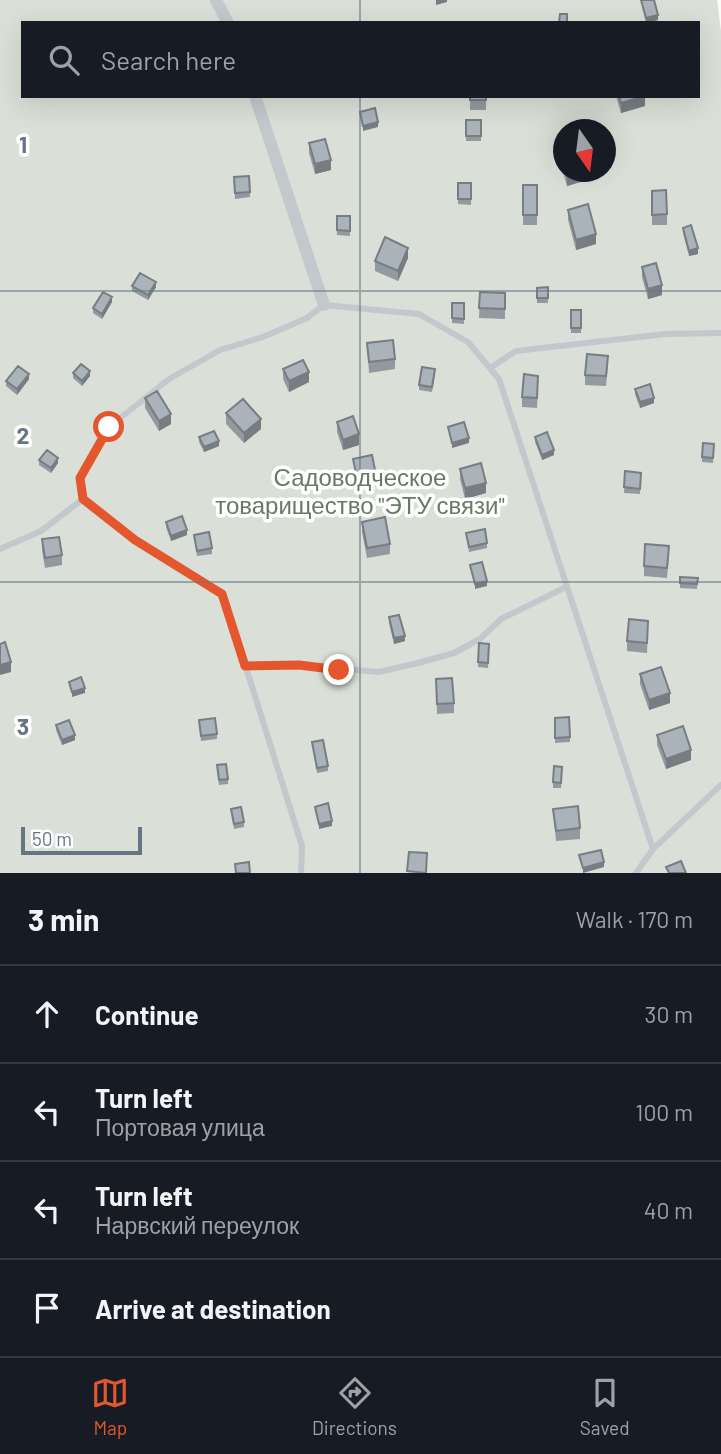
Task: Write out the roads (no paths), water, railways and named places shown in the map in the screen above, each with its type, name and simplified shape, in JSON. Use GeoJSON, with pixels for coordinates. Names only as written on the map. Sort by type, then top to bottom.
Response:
{"type":"FeatureCollection","features":[{"type":"Feature","properties":{"kind":"street"},"geometry":{"type":"LineString","coordinates":[[216,0],[227,21]]}},
{"type":"Feature","properties":{"kind":"street"},"geometry":{"type":"LineString","coordinates":[[256,98],[324,305]]}},
{"type":"Feature","properties":{"kind":"lane"},"geometry":{"type":"LineString","coordinates":[[301,873],[302,846],[222,594],[135,540],[83,499],[80,478],[109,427],[169,379],[220,350],[263,337],[307,318],[324,305],[419,314],[468,342],[499,379],[653,849]]}},
{"type":"Feature","properties":{"kind":"lane"},"geometry":{"type":"LineString","coordinates":[[490,368],[516,352],[665,334],[721,333]]}},
{"type":"Feature","properties":{"kind":"lane"},"geometry":{"type":"LineString","coordinates":[[0,549],[41,531],[83,499]]}},
{"type":"Feature","properties":{"kind":"lane"},"geometry":{"type":"LineString","coordinates":[[245,666],[299,665],[379,672],[418,663],[454,653],[480,639],[501,619],[566,587]]}},
{"type":"Feature","properties":{"kind":"lane"},"geometry":{"type":"LineString","coordinates":[[636,873],[653,849],[721,785]]}},
{"type":"Feature","properties":{"kind":"park label","name":"Садоводческое товарищество \"ЭТУ связи\""},"geometry":{"type":"Point","coordinates":[360,490]}}]}
